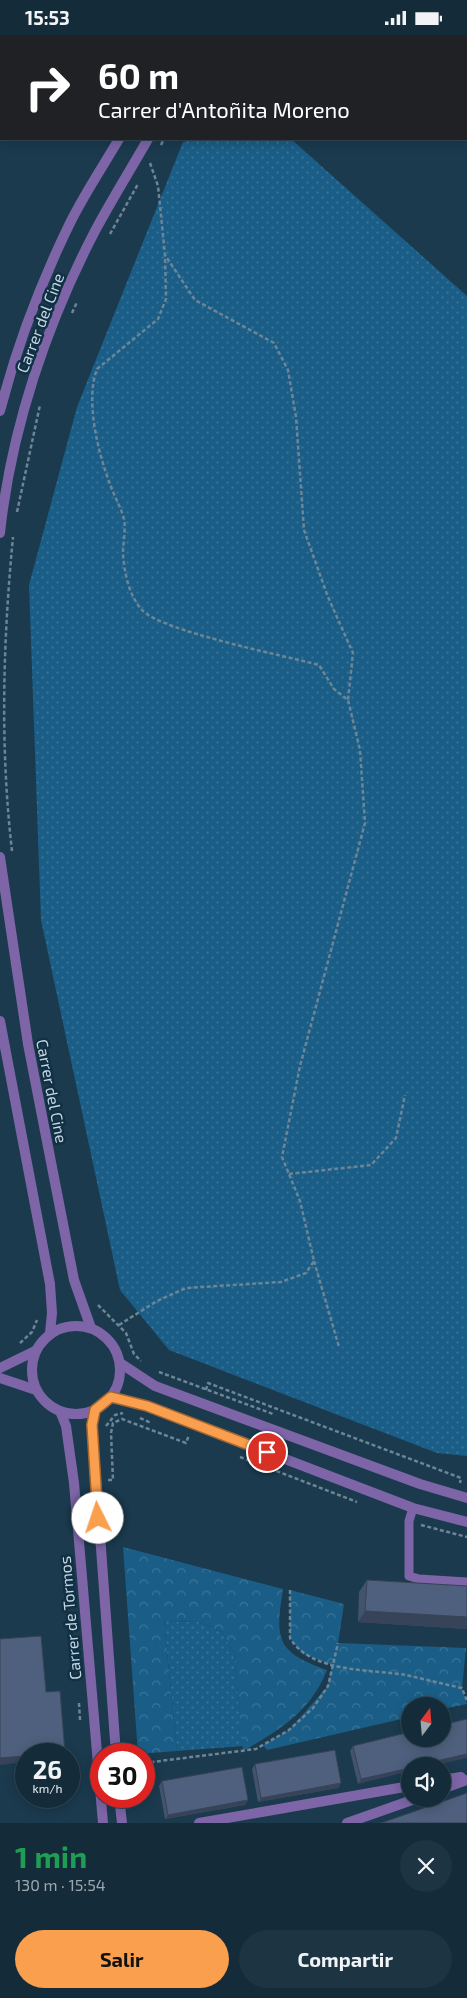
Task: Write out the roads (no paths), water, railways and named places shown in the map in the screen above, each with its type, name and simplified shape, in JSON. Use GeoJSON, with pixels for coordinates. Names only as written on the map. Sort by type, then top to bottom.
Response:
{"type":"FeatureCollection","features":[{"type":"Feature","properties":{"kind":"street","name":"Carrer del Cine"},"geometry":{"type":"LineString","coordinates":[[0,411],[28,321],[52,261],[72,219],[118,140]]}},
{"type":"Feature","properties":{"kind":"street","name":"Carrer del Cine"},"geometry":{"type":"LineString","coordinates":[[0,533],[16,445],[30,391],[51,329],[95,230],[147,140]]}},
{"type":"Feature","properties":{"kind":"street","name":"Carrer del Cine"},"geometry":{"type":"LineString","coordinates":[[0,857],[9,930],[33,1071],[74,1281],[91,1328]]}},
{"type":"Feature","properties":{"kind":"street"},"geometry":{"type":"LineString","coordinates":[[0,1021],[50,1284],[52,1313],[50,1333]]}},
{"type":"Feature","properties":{"kind":"street"},"geometry":{"type":"LineString","coordinates":[[77,1325],[91,1328],[110,1341],[120,1363],[117,1387],[111,1397],[95,1410],[84,1413],[60,1411],[42,1399],[36,1391],[32,1378],[31,1364],[35,1351],[50,1333],[63,1327],[77,1325]]}},
{"type":"Feature","properties":{"kind":"street"},"geometry":{"type":"LineString","coordinates":[[0,1368],[35,1351]]}},
{"type":"Feature","properties":{"kind":"street"},"geometry":{"type":"LineString","coordinates":[[120,1363],[155,1386],[420,1484],[467,1498]]}},
{"type":"Feature","properties":{"kind":"street"},"geometry":{"type":"LineString","coordinates":[[0,1378],[36,1391]]}},
{"type":"Feature","properties":{"kind":"street"},"geometry":{"type":"LineString","coordinates":[[111,1397],[147,1406],[413,1507],[467,1522]]}},
{"type":"Feature","properties":{"kind":"street"},"geometry":{"type":"LineString","coordinates":[[95,1410],[92,1425],[115,1743]]}},
{"type":"Feature","properties":{"kind":"street","name":"Carrer de Tormos"},"geometry":{"type":"LineString","coordinates":[[60,1411],[66,1426],[74,1483],[103,1823]]}},
{"type":"Feature","properties":{"kind":"street"},"geometry":{"type":"LineString","coordinates":[[451,1779],[467,1776]]}},
{"type":"Feature","properties":{"kind":"street"},"geometry":{"type":"LineString","coordinates":[[451,1786],[467,1780]]}},
{"type":"Feature","properties":{"kind":"street"},"geometry":{"type":"LineString","coordinates":[[199,1823],[401,1788]]}},
{"type":"Feature","properties":{"kind":"street"},"geometry":{"type":"LineString","coordinates":[[347,1823],[401,1804]]}},
{"type":"Feature","properties":{"kind":"street"},"geometry":{"type":"LineString","coordinates":[[120,1808],[122,1823]]}},
{"type":"Feature","properties":{"kind":"lane"},"geometry":{"type":"LineString","coordinates":[[413,1507],[409,1521],[409,1576],[419,1579],[467,1582]]}}]}
